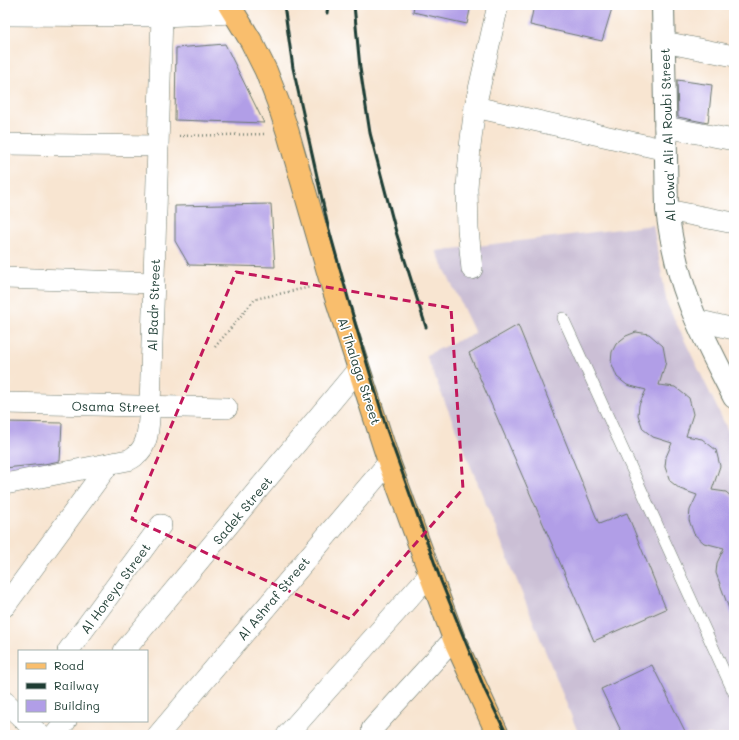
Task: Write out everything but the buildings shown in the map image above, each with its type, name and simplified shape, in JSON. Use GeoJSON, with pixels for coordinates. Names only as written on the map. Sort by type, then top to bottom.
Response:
{"type":"FeatureCollection","features":[{"type":"Feature","properties":{"kind":"main road","name":"Al Thalaga Street"},"geometry":{"type":"LineString","coordinates":[[232,9],[251,41],[266,71],[278,102],[331,282],[389,462],[454,639],[498,735]]}},
{"type":"Feature","properties":{"kind":"street"},"geometry":{"type":"LineString","coordinates":[[472,270],[468,229],[467,188],[470,147],[475,107],[498,5]]}},
{"type":"Feature","properties":{"kind":"street","name":"Al Lowa' Ali Al Roubi Street"},"geometry":{"type":"LineString","coordinates":[[663,5],[667,210],[672,240],[678,270],[696,320],[734,397]]}},
{"type":"Feature","properties":{"kind":"street"},"geometry":{"type":"LineString","coordinates":[[5,15],[162,16],[232,9]]}},
{"type":"Feature","properties":{"kind":"street","name":"Al Badr Street"},"geometry":{"type":"LineString","coordinates":[[5,484],[128,460],[136,456],[142,449],[146,440],[150,407],[162,16]]}},
{"type":"Feature","properties":{"kind":"street"},"geometry":{"type":"LineString","coordinates":[[664,42],[734,56]]}},
{"type":"Feature","properties":{"kind":"street"},"geometry":{"type":"LineString","coordinates":[[475,107],[666,150]]}},
{"type":"Feature","properties":{"kind":"street"},"geometry":{"type":"LineString","coordinates":[[665,127],[734,140]]}},
{"type":"Feature","properties":{"kind":"street"},"geometry":{"type":"LineString","coordinates":[[5,144],[158,141]]}},
{"type":"Feature","properties":{"kind":"street"},"geometry":{"type":"LineString","coordinates":[[667,210],[734,223]]}},
{"type":"Feature","properties":{"kind":"street"},"geometry":{"type":"LineString","coordinates":[[5,278],[154,283]]}},
{"type":"Feature","properties":{"kind":"street"},"geometry":{"type":"LineString","coordinates":[[696,320],[734,329]]}},
{"type":"Feature","properties":{"kind":"street","name":"Sadek Street"},"geometry":{"type":"LineString","coordinates":[[125,650],[359,368]]}},
{"type":"Feature","properties":{"kind":"street","name":"Osama Street"},"geometry":{"type":"LineString","coordinates":[[5,403],[227,408]]}},
{"type":"Feature","properties":{"kind":"street","name":"Al Ashraf Street"},"geometry":{"type":"LineString","coordinates":[[158,735],[389,462]]}},
{"type":"Feature","properties":{"kind":"street"},"geometry":{"type":"LineString","coordinates":[[5,606],[109,464]]}},
{"type":"Feature","properties":{"kind":"street","name":"Al Horeya Street"},"geometry":{"type":"LineString","coordinates":[[69,650],[161,525]]}},
{"type":"Feature","properties":{"kind":"street"},"geometry":{"type":"LineString","coordinates":[[287,735],[430,574]]}},
{"type":"Feature","properties":{"kind":"street"},"geometry":{"type":"LineString","coordinates":[[372,729],[454,639]]}},
{"type":"Feature","properties":{"kind":"street"},"geometry":{"type":"LineString","coordinates":[[5,702],[18,714]]}},
{"type":"Feature","properties":{"kind":"street"},"geometry":{"type":"LineString","coordinates":[[26,722],[40,735]]}},
{"type":"Feature","properties":{"kind":"street"},"geometry":{"type":"LineString","coordinates":[[55,735],[65,722]]}},
{"type":"Feature","properties":{"kind":"lane"},"geometry":{"type":"LineString","coordinates":[[563,318],[734,693]]}},
{"type":"Feature","properties":{"kind":"path"},"geometry":{"type":"LineString","coordinates":[[158,141],[288,133]]}},
{"type":"Feature","properties":{"kind":"path"},"geometry":{"type":"LineString","coordinates":[[215,347],[255,299],[331,282]]}},
{"type":"Feature","properties":{"kind":"highlighted area"},"geometry":{"type":"Polygon","coordinates":[[[236,272],[451,308],[463,489],[350,619],[132,519],[236,272]]]}},
{"type":"Feature","properties":{"kind":"shaded area"},"geometry":{"type":"Polygon","coordinates":[[[653,225],[667,304],[734,443],[734,735],[579,735],[426,355],[475,333],[436,251],[653,225]]]}},
{"type":"Feature","properties":{"kind":"railway"},"geometry":{"type":"LineString","coordinates":[[284,5],[293,68],[328,226],[387,430],[441,581],[485,690],[507,735]]}},
{"type":"Feature","properties":{"kind":"railway"},"geometry":{"type":"LineString","coordinates":[[327,13],[328,5]]}},
{"type":"Feature","properties":{"kind":"railway"},"geometry":{"type":"LineString","coordinates":[[354,5],[360,68],[370,133],[396,232],[426,327]]}}]}
